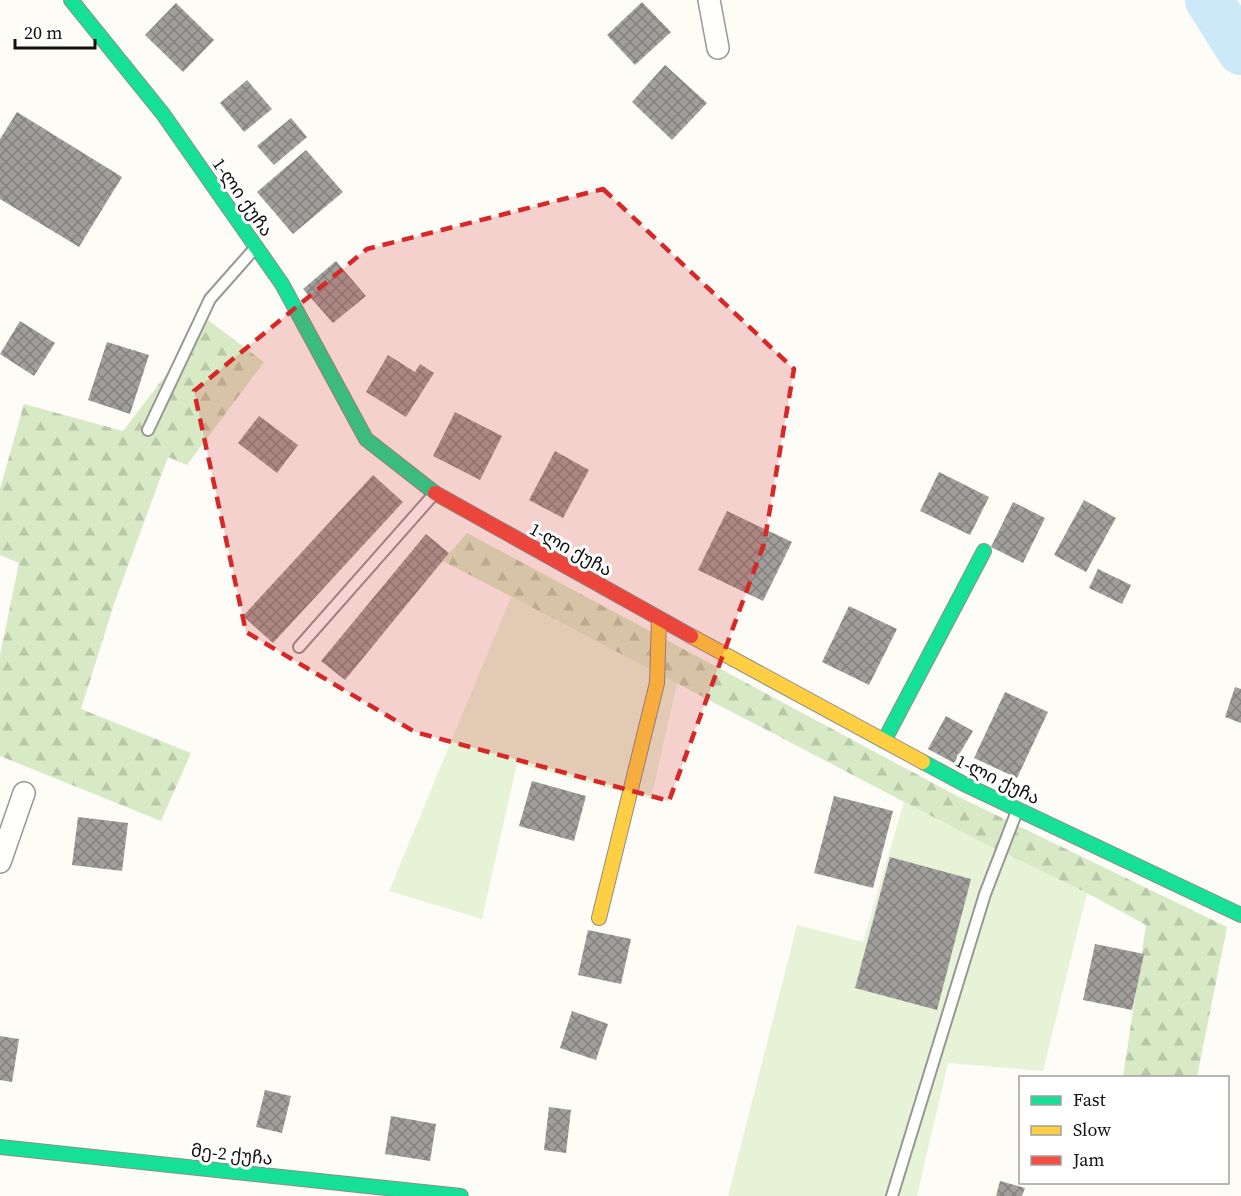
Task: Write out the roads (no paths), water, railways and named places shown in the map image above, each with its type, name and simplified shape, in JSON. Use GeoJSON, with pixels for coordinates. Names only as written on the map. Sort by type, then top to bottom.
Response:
{"type":"FeatureCollection","features":[{"type":"Feature","properties":{"kind":"street","name":"1-ლი ქუჩა"},"geometry":{"type":"LineString","coordinates":[[71,0],[163,114],[282,284],[366,439],[434,493],[659,620],[964,784],[1241,915]]}},
{"type":"Feature","properties":{"kind":"street"},"geometry":{"type":"LineString","coordinates":[[710,0],[718,48]]}},
{"type":"Feature","properties":{"kind":"street"},"geometry":{"type":"LineString","coordinates":[[884,741],[984,551]]}},
{"type":"Feature","properties":{"kind":"street"},"geometry":{"type":"LineString","coordinates":[[599,918],[657,683],[659,620]]}},
{"type":"Feature","properties":{"kind":"street"},"geometry":{"type":"LineString","coordinates":[[0,862],[24,793]]}},
{"type":"Feature","properties":{"kind":"street","name":"მე-2 ქუჩა"},"geometry":{"type":"LineString","coordinates":[[0,1147],[461,1196]]}},
{"type":"Feature","properties":{"kind":"lane"},"geometry":{"type":"LineString","coordinates":[[148,430],[210,299],[256,247]]}},
{"type":"Feature","properties":{"kind":"lane"},"geometry":{"type":"LineString","coordinates":[[299,647],[434,493]]}},
{"type":"Feature","properties":{"kind":"lane"},"geometry":{"type":"LineString","coordinates":[[892,1196],[986,894],[1018,808]]}},
{"type":"Feature","properties":{"kind":"waterway"},"geometry":{"type":"LineString","coordinates":[[1209,0],[1241,51]]}}]}
